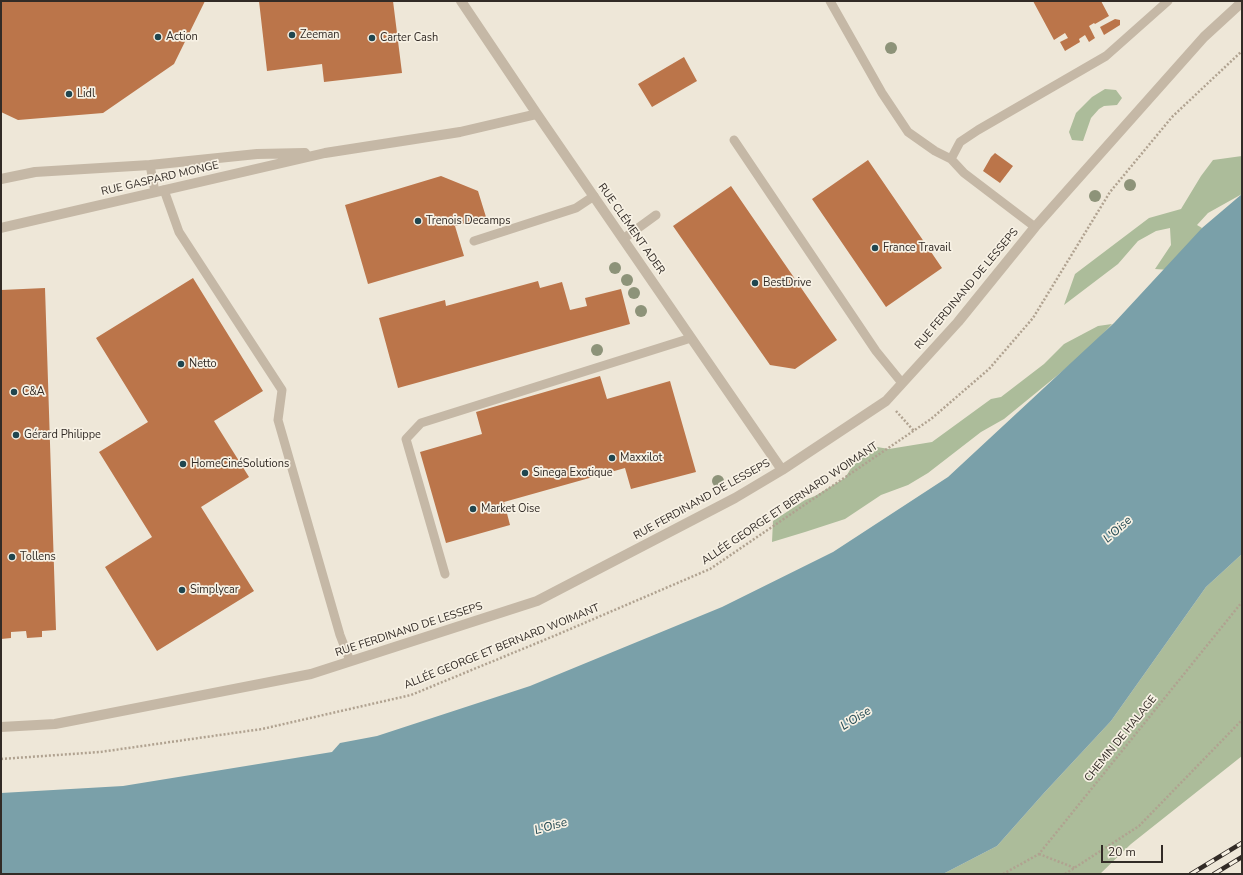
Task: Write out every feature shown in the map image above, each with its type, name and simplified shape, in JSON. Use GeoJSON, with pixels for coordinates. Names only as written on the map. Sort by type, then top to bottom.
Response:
{"type":"FeatureCollection","features":[{"type":"Feature","properties":{"kind":"street","name":"RUE CLÉMENT ADER"},"geometry":{"type":"LineString","coordinates":[[461,1],[782,470]]}},
{"type":"Feature","properties":{"kind":"street","name":"RUE FERDINAND DE LESSEPS"},"geometry":{"type":"LineString","coordinates":[[1,727],[54,724],[311,674],[537,601],[736,498],[782,470],[886,401],[958,322],[1034,227],[1204,37],[1242,2]]}},
{"type":"Feature","properties":{"kind":"street","name":"RUE GASPARD MONGE"},"geometry":{"type":"LineString","coordinates":[[1,228],[325,153],[460,132],[537,114]]}},
{"type":"Feature","properties":{"kind":"street","name":"RUE GASPARD MONGE"},"geometry":{"type":"LineString","coordinates":[[1,179],[36,172],[150,165],[257,154],[325,153]]}},
{"type":"Feature","properties":{"kind":"lane"},"geometry":{"type":"LineString","coordinates":[[830,1],[882,93],[908,132],[935,152],[951,159],[974,182],[1034,227]]}},
{"type":"Feature","properties":{"kind":"lane"},"geometry":{"type":"LineString","coordinates":[[951,159],[960,142],[978,130],[1106,56],[1168,1]]}},
{"type":"Feature","properties":{"kind":"lane"},"geometry":{"type":"LineString","coordinates":[[734,140],[876,351],[902,383]]}},
{"type":"Feature","properties":{"kind":"lane"},"geometry":{"type":"LineString","coordinates":[[150,165],[179,232],[282,390],[278,420],[340,635],[350,661]]}},
{"type":"Feature","properties":{"kind":"lane"},"geometry":{"type":"LineString","coordinates":[[474,241],[576,208],[594,196]]}},
{"type":"Feature","properties":{"kind":"lane"},"geometry":{"type":"LineString","coordinates":[[623,239],[656,215]]}},
{"type":"Feature","properties":{"kind":"lane"},"geometry":{"type":"LineString","coordinates":[[445,574],[406,439],[421,423],[691,338]]}},
{"type":"Feature","properties":{"kind":"path","name":"ALLÉE GEORGE ET BERNARD WOIMANT"},"geometry":{"type":"LineString","coordinates":[[1,759],[100,752],[262,729],[411,695],[710,569],[931,419],[989,369],[1033,318],[1110,192],[1172,117],[1242,51]]}},
{"type":"Feature","properties":{"kind":"path"},"geometry":{"type":"LineString","coordinates":[[886,401],[914,431]]}},
{"type":"Feature","properties":{"kind":"path","name":"CHEMIN DE HALAGE"},"geometry":{"type":"LineString","coordinates":[[1003,874],[1039,854],[1242,602]]}},
{"type":"Feature","properties":{"kind":"path"},"geometry":{"type":"LineString","coordinates":[[1065,874],[1139,826],[1242,720]]}},
{"type":"Feature","properties":{"kind":"path"},"geometry":{"type":"LineString","coordinates":[[1039,854],[1075,868]]}},
{"type":"Feature","properties":{"kind":"green space"},"geometry":{"type":"Polygon","coordinates":[[[1105,89],[1116,90],[1122,98],[1117,105],[1104,106],[1099,109],[1091,118],[1083,141],[1072,140],[1069,132],[1076,113],[1092,97],[1105,89]]]}},
{"type":"Feature","properties":{"kind":"green space"},"geometry":{"type":"Polygon","coordinates":[[[1242,156],[1242,194],[1208,213],[1197,225],[1202,228],[1184,271],[1155,269],[1171,245],[1170,228],[1156,231],[1138,241],[1118,264],[1064,305],[1075,274],[1149,218],[1181,209],[1201,176],[1213,160],[1242,156]]]}},
{"type":"Feature","properties":{"kind":"green space"},"geometry":{"type":"Polygon","coordinates":[[[1112,324],[1086,352],[1004,419],[981,432],[928,473],[908,485],[881,495],[845,519],[772,542],[773,521],[805,500],[815,496],[845,478],[861,452],[871,446],[889,449],[932,442],[991,399],[1001,397],[1044,364],[1064,344],[1098,326],[1112,324]]]}},
{"type":"Feature","properties":{"kind":"green space"},"geometry":{"type":"Polygon","coordinates":[[[1242,554],[1242,756],[1131,844],[1100,874],[943,874],[997,846],[1111,721],[1206,587],[1242,554]]]}},
{"type":"Feature","properties":{"kind":"water","name":"L'Oise"},"geometry":{"type":"Polygon","coordinates":[[[1242,194],[1242,554],[1206,587],[1111,721],[997,846],[943,874],[1,874],[1,793],[123,786],[332,752],[340,743],[377,736],[530,686],[722,607],[833,552],[948,477],[1114,323],[1202,228],[1242,194]]]}},
{"type":"Feature","properties":{"kind":"building"},"geometry":{"type":"Polygon","coordinates":[[[1,1],[205,1],[174,64],[103,113],[18,120],[1,112],[1,1]]]}},
{"type":"Feature","properties":{"kind":"building"},"geometry":{"type":"Polygon","coordinates":[[[259,1],[393,1],[402,73],[324,82],[322,64],[267,71],[259,1]]]}},
{"type":"Feature","properties":{"kind":"building"},"geometry":{"type":"Polygon","coordinates":[[[1033,1],[1101,1],[1109,16],[1089,26],[1095,38],[1089,42],[1085,35],[1079,39],[1080,42],[1065,51],[1060,42],[1068,38],[1065,33],[1054,40],[1033,1]]]}},
{"type":"Feature","properties":{"kind":"building"},"geometry":{"type":"Polygon","coordinates":[[[1115,19],[1120,20],[1120,25],[1104,35],[1100,27],[1115,19]]]}},
{"type":"Feature","properties":{"kind":"building"},"geometry":{"type":"Polygon","coordinates":[[[684,57],[697,81],[652,107],[638,84],[684,57]]]}},
{"type":"Feature","properties":{"kind":"building"},"geometry":{"type":"Polygon","coordinates":[[[995,153],[1013,166],[1000,183],[983,171],[995,153]]]}},
{"type":"Feature","properties":{"kind":"building"},"geometry":{"type":"Polygon","coordinates":[[[868,160],[942,268],[886,307],[812,199],[868,160]]]}},
{"type":"Feature","properties":{"kind":"building"},"geometry":{"type":"Polygon","coordinates":[[[441,176],[478,191],[486,217],[455,226],[464,256],[368,284],[345,205],[441,176]]]}},
{"type":"Feature","properties":{"kind":"building","name":"BestDrive"},"geometry":{"type":"Polygon","coordinates":[[[731,186],[837,340],[795,369],[770,365],[673,226],[731,186]]]}},
{"type":"Feature","properties":{"kind":"building"},"geometry":{"type":"Polygon","coordinates":[[[193,278],[263,391],[214,421],[249,477],[201,507],[254,591],[157,651],[105,567],[152,537],[99,452],[148,422],[96,338],[193,278]]]}},
{"type":"Feature","properties":{"kind":"building"},"geometry":{"type":"Polygon","coordinates":[[[538,281],[540,288],[562,282],[570,310],[587,306],[585,298],[621,289],[630,324],[398,388],[379,318],[445,300],[446,306],[538,281]]]}},
{"type":"Feature","properties":{"kind":"building"},"geometry":{"type":"Polygon","coordinates":[[[45,288],[56,630],[42,631],[42,637],[27,638],[26,631],[11,632],[11,638],[1,639],[1,290],[45,288]]]}},
{"type":"Feature","properties":{"kind":"building"},"geometry":{"type":"Polygon","coordinates":[[[600,376],[607,399],[670,381],[696,472],[631,489],[625,468],[504,502],[510,525],[446,543],[420,452],[482,434],[476,412],[600,376]]]}},
{"type":"Feature","properties":{"kind":"railway"},"geometry":{"type":"LineString","coordinates":[[1191,874],[1242,843]]}},
{"type":"Feature","properties":{"kind":"railway"},"geometry":{"type":"LineString","coordinates":[[1214,874],[1242,857]]}},
{"type":"Feature","properties":{"kind":"place","name":"Zeeman"},"geometry":{"type":"Point","coordinates":[292,35]}},
{"type":"Feature","properties":{"kind":"place","name":"Action"},"geometry":{"type":"Point","coordinates":[158,37]}},
{"type":"Feature","properties":{"kind":"place","name":"Carter Cash"},"geometry":{"type":"Point","coordinates":[372,38]}},
{"type":"Feature","properties":{"kind":"place","name":"Lidl"},"geometry":{"type":"Point","coordinates":[69,94]}},
{"type":"Feature","properties":{"kind":"place","name":"Trenois Decamps"},"geometry":{"type":"Point","coordinates":[418,221]}},
{"type":"Feature","properties":{"kind":"place","name":"France Travail"},"geometry":{"type":"Point","coordinates":[875,248]}},
{"type":"Feature","properties":{"kind":"place","name":"BestDrive"},"geometry":{"type":"Point","coordinates":[755,283]}},
{"type":"Feature","properties":{"kind":"place","name":"Netto"},"geometry":{"type":"Point","coordinates":[181,364]}},
{"type":"Feature","properties":{"kind":"place","name":"C&A"},"geometry":{"type":"Point","coordinates":[14,392]}},
{"type":"Feature","properties":{"kind":"place","name":"Gérard Philippe"},"geometry":{"type":"Point","coordinates":[16,435]}},
{"type":"Feature","properties":{"kind":"place","name":"Maxxilot"},"geometry":{"type":"Point","coordinates":[612,458]}},
{"type":"Feature","properties":{"kind":"place","name":"HomeCinéSolutions"},"geometry":{"type":"Point","coordinates":[183,464]}},
{"type":"Feature","properties":{"kind":"place","name":"Sinega Exotique"},"geometry":{"type":"Point","coordinates":[525,473]}},
{"type":"Feature","properties":{"kind":"place","name":"Market Oise"},"geometry":{"type":"Point","coordinates":[473,509]}},
{"type":"Feature","properties":{"kind":"place","name":"Tollens"},"geometry":{"type":"Point","coordinates":[12,557]}},
{"type":"Feature","properties":{"kind":"place","name":"Simplycar"},"geometry":{"type":"Point","coordinates":[182,590]}}]}
